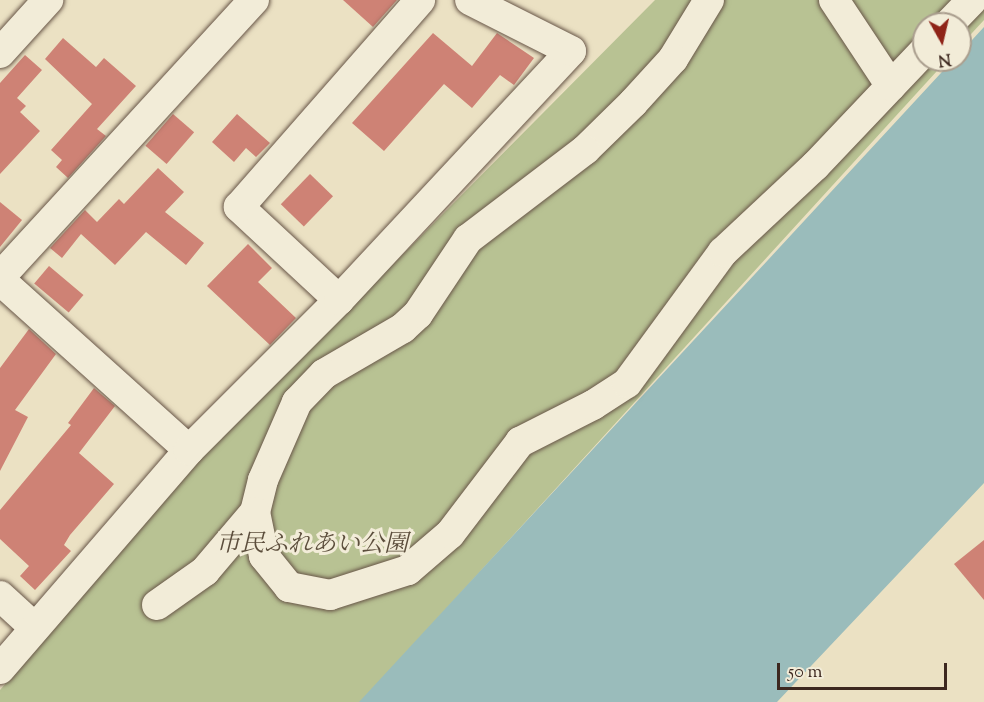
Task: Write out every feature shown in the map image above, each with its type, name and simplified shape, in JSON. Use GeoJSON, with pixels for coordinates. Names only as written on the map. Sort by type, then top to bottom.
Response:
{"type":"FeatureCollection","features":[{"type":"Feature","properties":{"kind":"street"},"geometry":{"type":"LineString","coordinates":[[0,53],[48,0]]}},
{"type":"Feature","properties":{"kind":"street"},"geometry":{"type":"LineString","coordinates":[[189,450],[0,279],[254,0]]}},
{"type":"Feature","properties":{"kind":"street"},"geometry":{"type":"LineString","coordinates":[[339,300],[239,207],[420,0]]}},
{"type":"Feature","properties":{"kind":"street"},"geometry":{"type":"LineString","coordinates":[[0,669],[189,450],[339,300],[571,51],[470,0]]}},
{"type":"Feature","properties":{"kind":"street"},"geometry":{"type":"LineString","coordinates":[[709,0],[673,59],[633,103],[585,150],[468,239],[418,314],[403,328],[324,374],[297,402],[262,480],[255,512],[264,556],[289,587],[330,595],[408,570],[450,534],[520,442],[593,405],[627,382],[723,252],[912,64]]}},
{"type":"Feature","properties":{"kind":"street"},"geometry":{"type":"LineString","coordinates":[[834,0],[891,86]]}},
{"type":"Feature","properties":{"kind":"street"},"geometry":{"type":"LineString","coordinates":[[961,12],[972,0]]}},
{"type":"Feature","properties":{"kind":"street"},"geometry":{"type":"LineString","coordinates":[[157,605],[205,571],[255,512]]}},
{"type":"Feature","properties":{"kind":"street"},"geometry":{"type":"LineString","coordinates":[[0,596],[35,628]]}},
{"type":"Feature","properties":{"kind":"green space","name":"市民ふれあい公園"},"geometry":{"type":"Polygon","coordinates":[[[655,0],[984,0],[984,20],[972,33],[972,12],[912,12],[912,72],[936,72],[361,702],[0,702],[0,690],[204,455],[655,0]]]}},
{"type":"Feature","properties":{"kind":"water"},"geometry":{"type":"Polygon","coordinates":[[[984,27],[984,483],[777,702],[359,702],[942,72],[972,72],[972,40],[984,27]]]}},
{"type":"Feature","properties":{"kind":"building"},"geometry":{"type":"Polygon","coordinates":[[[343,0],[397,0],[373,27],[343,0]]]}},
{"type":"Feature","properties":{"kind":"building"},"geometry":{"type":"Polygon","coordinates":[[[433,33],[472,66],[497,33],[534,58],[514,85],[500,75],[472,108],[444,84],[384,151],[352,123],[433,33]]]}},
{"type":"Feature","properties":{"kind":"building"},"geometry":{"type":"Polygon","coordinates":[[[63,38],[96,67],[104,58],[136,86],[97,129],[106,136],[68,178],[56,167],[62,160],[51,150],[92,104],[45,59],[63,38]]]}},
{"type":"Feature","properties":{"kind":"building"},"geometry":{"type":"Polygon","coordinates":[[[25,55],[42,70],[17,98],[26,106],[20,112],[40,131],[0,174],[0,83],[25,55]]]}},
{"type":"Feature","properties":{"kind":"building"},"geometry":{"type":"Polygon","coordinates":[[[173,114],[194,132],[167,164],[145,146],[173,114]]]}},
{"type":"Feature","properties":{"kind":"building"},"geometry":{"type":"Polygon","coordinates":[[[237,114],[270,143],[256,157],[246,148],[234,162],[212,142],[237,114]]]}},
{"type":"Feature","properties":{"kind":"building"},"geometry":{"type":"Polygon","coordinates":[[[158,168],[184,192],[165,212],[204,243],[186,265],[146,232],[115,265],[81,234],[62,258],[50,248],[85,210],[97,222],[119,199],[124,204],[158,168]]]}},
{"type":"Feature","properties":{"kind":"building"},"geometry":{"type":"Polygon","coordinates":[[[310,174],[333,196],[304,226],[281,204],[310,174]]]}},
{"type":"Feature","properties":{"kind":"building"},"geometry":{"type":"Polygon","coordinates":[[[0,202],[22,220],[0,247],[0,202]]]}},
{"type":"Feature","properties":{"kind":"building"},"geometry":{"type":"Polygon","coordinates":[[[248,244],[272,268],[258,282],[296,318],[270,345],[207,286],[248,244]]]}},
{"type":"Feature","properties":{"kind":"building"},"geometry":{"type":"Polygon","coordinates":[[[49,266],[83,295],[69,313],[34,284],[49,266]]]}},
{"type":"Feature","properties":{"kind":"building"},"geometry":{"type":"Polygon","coordinates":[[[29,329],[56,354],[15,410],[28,417],[0,471],[0,368],[29,329]]]}},
{"type":"Feature","properties":{"kind":"building"},"geometry":{"type":"Polygon","coordinates":[[[94,388],[115,406],[79,453],[114,484],[70,535],[64,545],[71,551],[35,590],[20,576],[29,566],[0,539],[0,510],[71,425],[68,423],[94,388]]]}},
{"type":"Feature","properties":{"kind":"building"},"geometry":{"type":"Polygon","coordinates":[[[984,540],[984,600],[954,564],[984,540]]]}}]}
